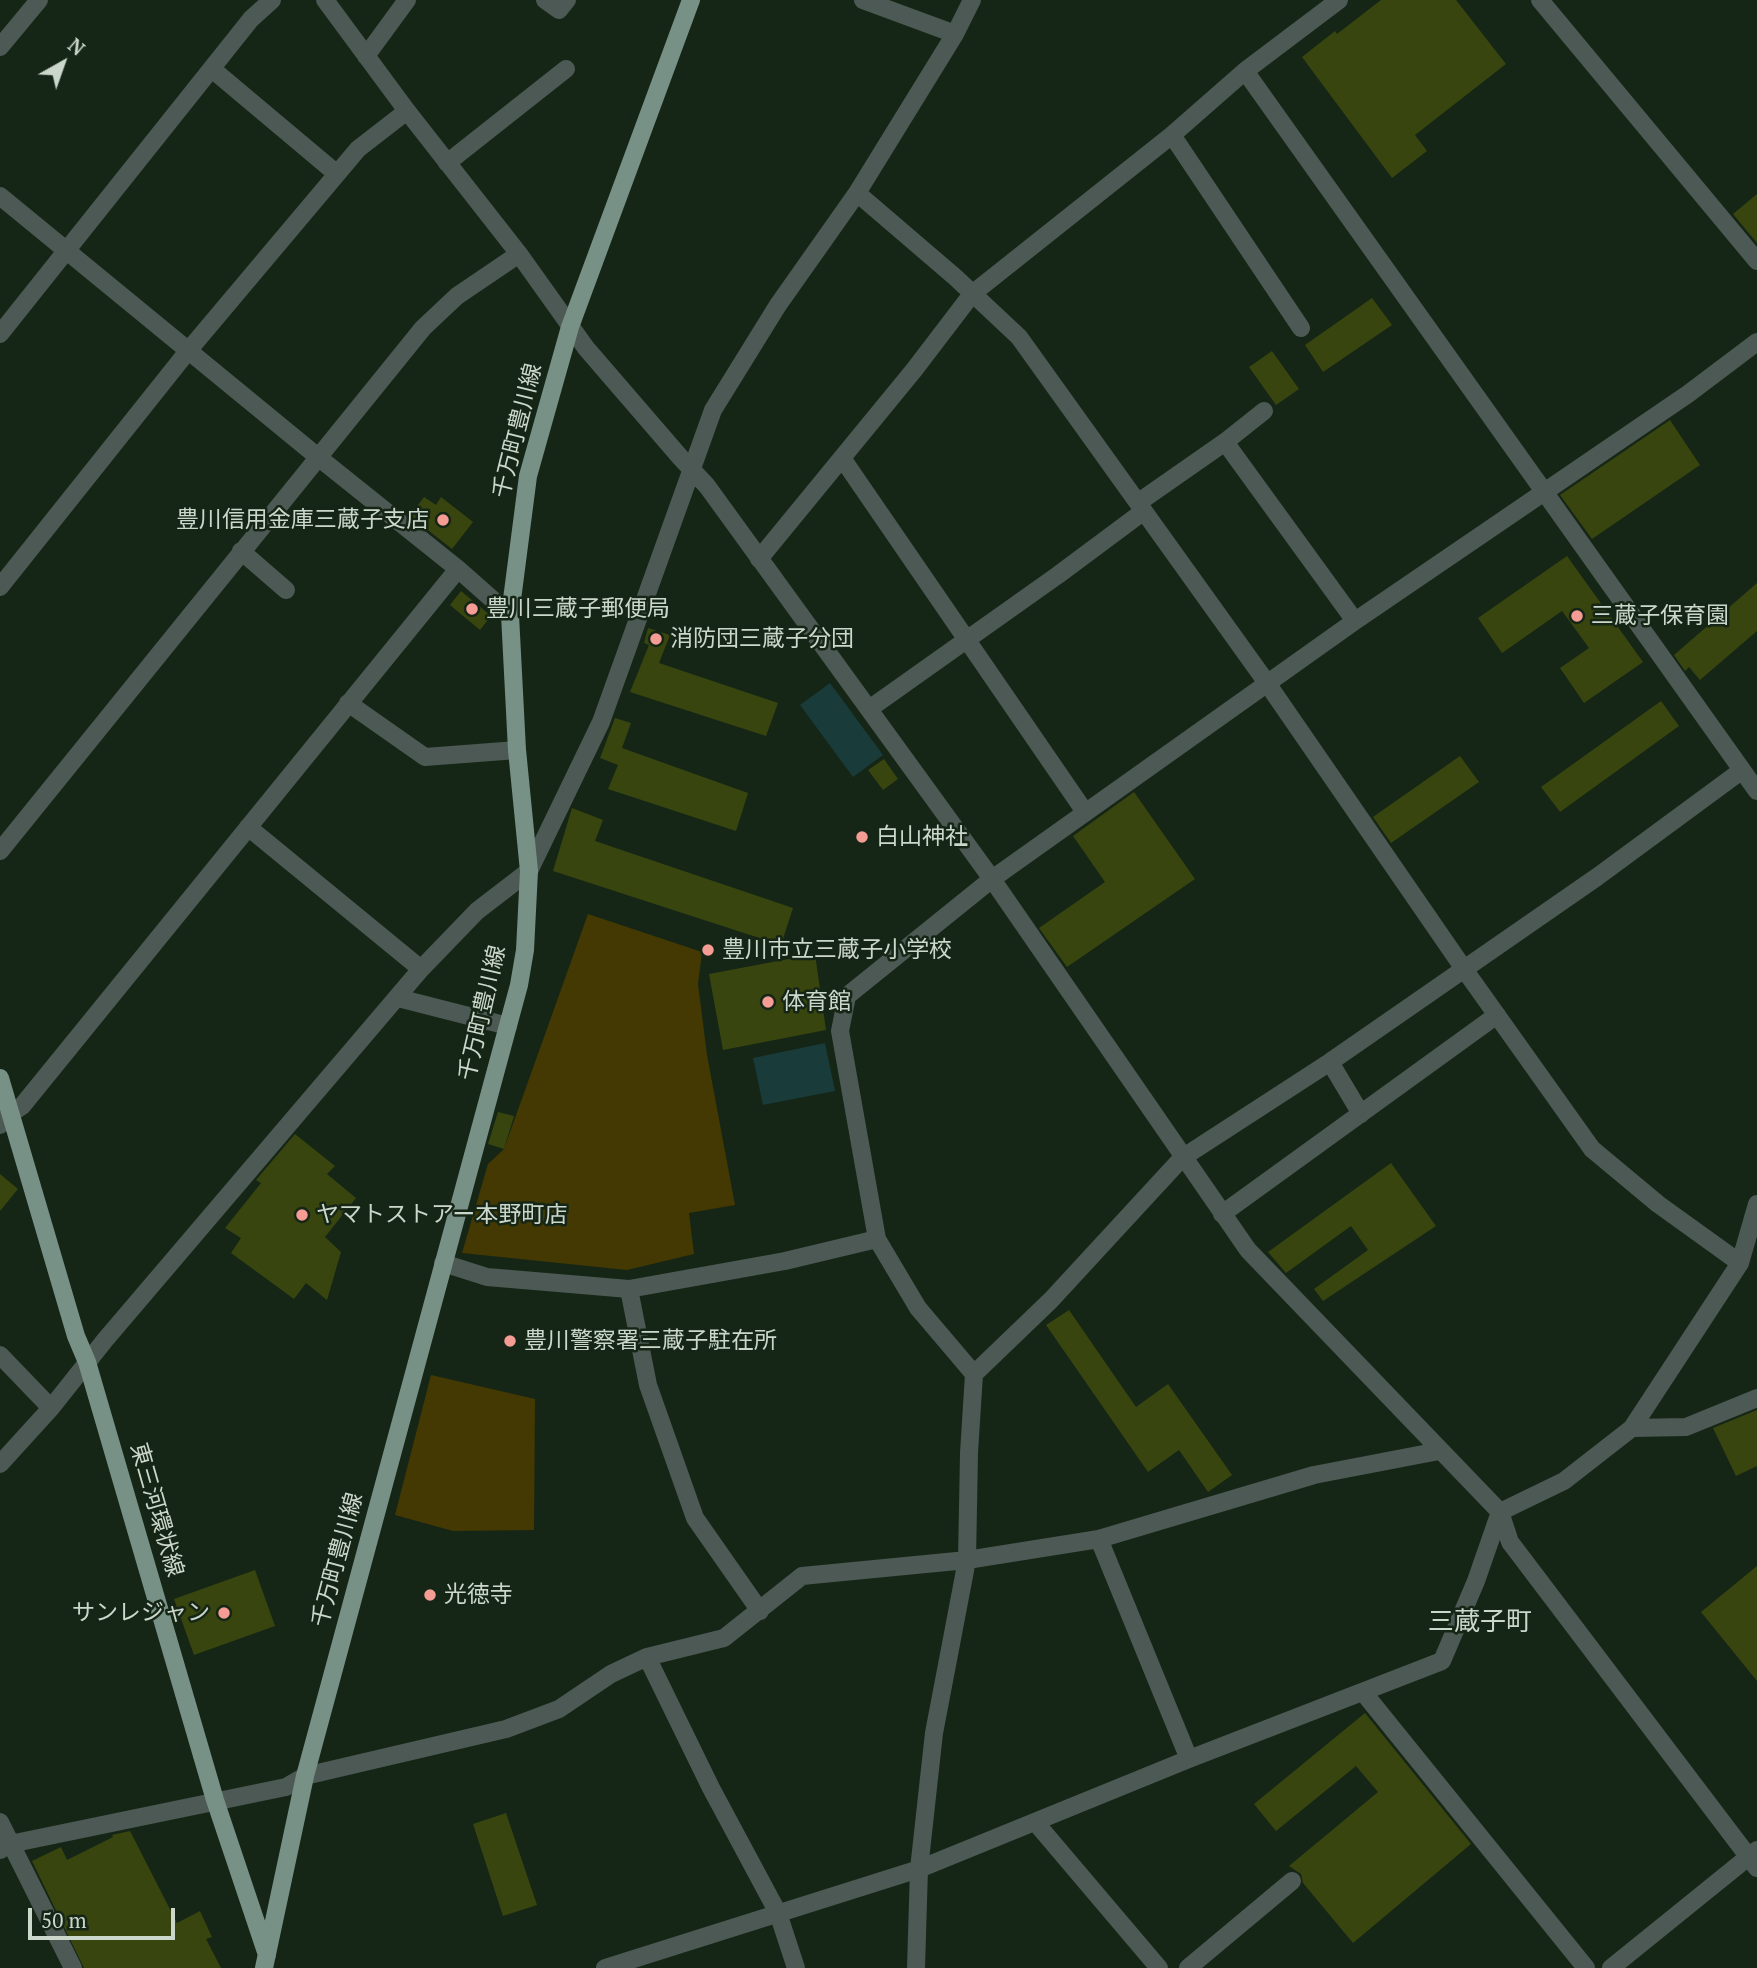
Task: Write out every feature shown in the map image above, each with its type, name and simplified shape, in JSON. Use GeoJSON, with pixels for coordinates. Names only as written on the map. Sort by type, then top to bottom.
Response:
{"type":"FeatureCollection","features":[{"type":"Feature","properties":{"kind":"main road","name":"千万町豊川線"},"geometry":{"type":"LineString","coordinates":[[267,1964],[305,1776],[519,985],[525,950],[529,871],[517,751],[510,615],[528,476],[570,327],[691,0]]}},
{"type":"Feature","properties":{"kind":"main road","name":"東三河環状線"},"geometry":{"type":"LineString","coordinates":[[0,1078],[5,1120],[87,1362],[215,1800],[267,1964]]}},
{"type":"Feature","properties":{"kind":"street"},"geometry":{"type":"LineString","coordinates":[[0,47],[38,0]]}},
{"type":"Feature","properties":{"kind":"street"},"geometry":{"type":"LineString","coordinates":[[0,334],[251,19],[272,0]]}},
{"type":"Feature","properties":{"kind":"street"},"geometry":{"type":"LineString","coordinates":[[325,0],[407,111],[519,254],[570,327],[707,486],[992,879],[1248,1250],[1500,1512],[1510,1542],[1754,1858],[1611,1968]]}},
{"type":"Feature","properties":{"kind":"street"},"geometry":{"type":"LineString","coordinates":[[366,56],[407,0]]}},
{"type":"Feature","properties":{"kind":"street"},"geometry":{"type":"LineString","coordinates":[[545,0],[559,10],[566,0]]}},
{"type":"Feature","properties":{"kind":"street"},"geometry":{"type":"LineString","coordinates":[[863,0],[955,34]]}},
{"type":"Feature","properties":{"kind":"street"},"geometry":{"type":"LineString","coordinates":[[0,1464],[51,1408],[87,1362],[421,969],[477,911],[529,871],[601,722],[713,410],[778,305],[857,193],[955,34],[972,0]]}},
{"type":"Feature","properties":{"kind":"street"},"geometry":{"type":"LineString","coordinates":[[760,559],[972,294],[1172,135],[1245,71],[1339,0]]}},
{"type":"Feature","properties":{"kind":"street"},"geometry":{"type":"LineString","coordinates":[[1540,0],[1757,261]]}},
{"type":"Feature","properties":{"kind":"street"},"geometry":{"type":"LineString","coordinates":[[212,69],[337,174]]}},
{"type":"Feature","properties":{"kind":"street"},"geometry":{"type":"LineString","coordinates":[[447,163],[566,69]]}},
{"type":"Feature","properties":{"kind":"street"},"geometry":{"type":"LineString","coordinates":[[1245,71],[1757,791]]}},
{"type":"Feature","properties":{"kind":"street"},"geometry":{"type":"LineString","coordinates":[[0,587],[188,351],[358,149],[407,111]]}},
{"type":"Feature","properties":{"kind":"street"},"geometry":{"type":"LineString","coordinates":[[1172,135],[1301,328]]}},
{"type":"Feature","properties":{"kind":"street"},"geometry":{"type":"LineString","coordinates":[[857,193],[1019,337],[1267,683],[1592,1149],[1658,1204],[1748,1261]]}},
{"type":"Feature","properties":{"kind":"street"},"geometry":{"type":"LineString","coordinates":[[0,196],[458,569],[510,615]]}},
{"type":"Feature","properties":{"kind":"street"},"geometry":{"type":"LineString","coordinates":[[0,851],[423,328],[457,296],[519,254]]}},
{"type":"Feature","properties":{"kind":"street"},"geometry":{"type":"LineString","coordinates":[[974,1374],[918,1308],[877,1239],[840,1031],[847,996],[992,879],[1354,621],[1688,394],[1757,342]]}},
{"type":"Feature","properties":{"kind":"street"},"geometry":{"type":"LineString","coordinates":[[869,709],[967,640],[1264,411]]}},
{"type":"Feature","properties":{"kind":"street"},"geometry":{"type":"LineString","coordinates":[[1225,442],[1354,621]]}},
{"type":"Feature","properties":{"kind":"street"},"geometry":{"type":"LineString","coordinates":[[842,458],[1085,813]]}},
{"type":"Feature","properties":{"kind":"street"},"geometry":{"type":"LineString","coordinates":[[241,551],[286,590]]}},
{"type":"Feature","properties":{"kind":"street"},"geometry":{"type":"LineString","coordinates":[[5,1120],[22,1105],[458,569]]}},
{"type":"Feature","properties":{"kind":"street"},"geometry":{"type":"LineString","coordinates":[[348,703],[425,757],[517,751]]}},
{"type":"Feature","properties":{"kind":"street"},"geometry":{"type":"LineString","coordinates":[[929,1968],[916,1960],[919,1869],[934,1732],[967,1560],[974,1374],[1051,1300],[1182,1158],[1329,1062],[1597,877],[1741,771]]}},
{"type":"Feature","properties":{"kind":"street"},"geometry":{"type":"LineString","coordinates":[[248,827],[421,969]]}},
{"type":"Feature","properties":{"kind":"street"},"geometry":{"type":"LineString","coordinates":[[398,998],[508,1026]]}},
{"type":"Feature","properties":{"kind":"street"},"geometry":{"type":"LineString","coordinates":[[1222,1214],[1497,1015]]}},
{"type":"Feature","properties":{"kind":"street"},"geometry":{"type":"LineString","coordinates":[[1329,1062],[1362,1114]]}},
{"type":"Feature","properties":{"kind":"street"},"geometry":{"type":"LineString","coordinates":[[605,1968],[919,1869],[1189,1759],[1442,1661],[1476,1581],[1500,1512],[1564,1481],[1632,1429],[1748,1261],[1757,1204]]}},
{"type":"Feature","properties":{"kind":"street"},"geometry":{"type":"LineString","coordinates":[[443,1263],[487,1277],[629,1289],[785,1261],[877,1239]]}},
{"type":"Feature","properties":{"kind":"street"},"geometry":{"type":"LineString","coordinates":[[629,1289],[648,1385],[695,1518],[760,1611]]}},
{"type":"Feature","properties":{"kind":"street"},"geometry":{"type":"LineString","coordinates":[[0,1355],[51,1408]]}},
{"type":"Feature","properties":{"kind":"street"},"geometry":{"type":"LineString","coordinates":[[1632,1429],[1686,1427],[1757,1398]]}},
{"type":"Feature","properties":{"kind":"street"},"geometry":{"type":"LineString","coordinates":[[5,1847],[215,1800],[286,1787],[305,1776],[506,1729],[559,1709],[611,1674],[647,1657],[724,1638],[802,1576],[967,1560],[1099,1539],[1314,1475],[1439,1451]]}},
{"type":"Feature","properties":{"kind":"street"},"geometry":{"type":"LineString","coordinates":[[1099,1539],[1189,1759]]}},
{"type":"Feature","properties":{"kind":"street"},"geometry":{"type":"LineString","coordinates":[[647,1657],[711,1788],[778,1913],[796,1968]]}},
{"type":"Feature","properties":{"kind":"street"},"geometry":{"type":"LineString","coordinates":[[1363,1692],[1586,1968]]}},
{"type":"Feature","properties":{"kind":"street"},"geometry":{"type":"LineString","coordinates":[[0,1822],[5,1847],[72,1968]]}},
{"type":"Feature","properties":{"kind":"street"},"geometry":{"type":"LineString","coordinates":[[1035,1823],[1159,1968]]}},
{"type":"Feature","properties":{"kind":"street"},"geometry":{"type":"LineString","coordinates":[[1188,1968],[1292,1881]]}},
{"type":"Feature","properties":{"kind":"shaded area"},"geometry":{"type":"Polygon","coordinates":[[[588,914],[702,952],[698,984],[707,1055],[735,1205],[689,1213],[694,1254],[627,1270],[462,1253],[488,1164],[504,1149],[588,914]]]}},
{"type":"Feature","properties":{"kind":"shaded area"},"geometry":{"type":"Polygon","coordinates":[[[431,1375],[535,1399],[534,1530],[453,1531],[395,1515],[431,1375]]]}},
{"type":"Feature","properties":{"kind":"water"},"geometry":{"type":"Polygon","coordinates":[[[830,683],[883,755],[853,777],[800,705],[830,683]]]}},
{"type":"Feature","properties":{"kind":"water"},"geometry":{"type":"Polygon","coordinates":[[[825,1043],[835,1091],[763,1105],[753,1058],[825,1043]]]}},
{"type":"Feature","properties":{"kind":"building"},"geometry":{"type":"Polygon","coordinates":[[[1381,0],[1456,0],[1506,64],[1415,135],[1427,151],[1392,178],[1302,57],[1381,0]]]}},
{"type":"Feature","properties":{"kind":"building"},"geometry":{"type":"Polygon","coordinates":[[[1757,194],[1757,243],[1733,214],[1757,194]]]}},
{"type":"Feature","properties":{"kind":"building"},"geometry":{"type":"Polygon","coordinates":[[[1372,298],[1392,325],[1323,372],[1305,345],[1372,298]]]}},
{"type":"Feature","properties":{"kind":"building"},"geometry":{"type":"Polygon","coordinates":[[[1272,351],[1299,389],[1276,405],[1249,367],[1272,351]]]}},
{"type":"Feature","properties":{"kind":"building"},"geometry":{"type":"Polygon","coordinates":[[[1670,420],[1700,465],[1592,539],[1560,495],[1670,420]]]}},
{"type":"Feature","properties":{"kind":"building"},"geometry":{"type":"Polygon","coordinates":[[[424,497],[436,505],[441,497],[473,522],[452,549],[410,516],[424,497]]]}},
{"type":"Feature","properties":{"kind":"building"},"geometry":{"type":"Polygon","coordinates":[[[1567,556],[1643,662],[1584,703],[1560,668],[1589,648],[1562,611],[1502,653],[1478,618],[1567,556]]]}},
{"type":"Feature","properties":{"kind":"building"},"geometry":{"type":"Polygon","coordinates":[[[1757,583],[1757,631],[1700,680],[1689,667],[1685,671],[1674,655],[1757,583]]]}},
{"type":"Feature","properties":{"kind":"building"},"geometry":{"type":"Polygon","coordinates":[[[461,591],[491,616],[480,630],[450,605],[461,591]]]}},
{"type":"Feature","properties":{"kind":"building"},"geometry":{"type":"Polygon","coordinates":[[[648,628],[670,635],[659,663],[778,703],[766,736],[630,692],[649,645],[644,643],[648,628]]]}},
{"type":"Feature","properties":{"kind":"building"},"geometry":{"type":"Polygon","coordinates":[[[1661,701],[1679,726],[1560,812],[1541,787],[1661,701]]]}},
{"type":"Feature","properties":{"kind":"building"},"geometry":{"type":"Polygon","coordinates":[[[615,718],[631,723],[622,748],[748,793],[736,831],[608,789],[618,765],[600,758],[615,718]]]}},
{"type":"Feature","properties":{"kind":"building"},"geometry":{"type":"Polygon","coordinates":[[[1460,756],[1479,782],[1391,843],[1373,817],[1460,756]]]}},
{"type":"Feature","properties":{"kind":"building"},"geometry":{"type":"Polygon","coordinates":[[[884,759],[898,779],[883,790],[868,770],[884,759]]]}},
{"type":"Feature","properties":{"kind":"building"},"geometry":{"type":"Polygon","coordinates":[[[1134,792],[1195,879],[1067,967],[1039,928],[1105,882],[1073,836],[1134,792]]]}},
{"type":"Feature","properties":{"kind":"building"},"geometry":{"type":"Polygon","coordinates":[[[572,808],[603,820],[595,841],[793,908],[781,945],[553,871],[572,808]]]}},
{"type":"Feature","properties":{"kind":"building","name":"体育館"},"geometry":{"type":"Polygon","coordinates":[[[815,954],[826,1030],[723,1050],[709,974],[815,954]]]}},
{"type":"Feature","properties":{"kind":"building"},"geometry":{"type":"Polygon","coordinates":[[[498,1112],[514,1116],[504,1149],[488,1144],[498,1112]]]}},
{"type":"Feature","properties":{"kind":"building"},"geometry":{"type":"Polygon","coordinates":[[[295,1134],[335,1166],[327,1174],[356,1198],[325,1237],[341,1252],[327,1300],[306,1283],[294,1299],[231,1253],[241,1238],[225,1228],[261,1183],[256,1180],[295,1134]]]}},
{"type":"Feature","properties":{"kind":"building"},"geometry":{"type":"Polygon","coordinates":[[[1391,1163],[1436,1226],[1323,1301],[1314,1289],[1368,1250],[1351,1226],[1286,1273],[1268,1252],[1391,1163]]]}},
{"type":"Feature","properties":{"kind":"building"},"geometry":{"type":"Polygon","coordinates":[[[0,1174],[18,1189],[0,1211],[0,1174]]]}},
{"type":"Feature","properties":{"kind":"building"},"geometry":{"type":"Polygon","coordinates":[[[1069,1310],[1136,1407],[1168,1384],[1232,1475],[1208,1492],[1179,1450],[1148,1472],[1046,1325],[1069,1310]]]}},
{"type":"Feature","properties":{"kind":"building"},"geometry":{"type":"Polygon","coordinates":[[[1757,1410],[1757,1466],[1736,1476],[1713,1428],[1757,1410]]]}},
{"type":"Feature","properties":{"kind":"building"},"geometry":{"type":"Polygon","coordinates":[[[1757,1566],[1757,1681],[1701,1612],[1757,1566]]]}},
{"type":"Feature","properties":{"kind":"building","name":"サンレジャン"},"geometry":{"type":"Polygon","coordinates":[[[255,1570],[275,1626],[194,1655],[174,1599],[255,1570]]]}},
{"type":"Feature","properties":{"kind":"building"},"geometry":{"type":"Polygon","coordinates":[[[1365,1713],[1471,1844],[1353,1943],[1303,1883],[1301,1874],[1289,1866],[1378,1792],[1356,1766],[1276,1831],[1254,1804],[1365,1713]]]}},
{"type":"Feature","properties":{"kind":"building"},"geometry":{"type":"Polygon","coordinates":[[[506,1813],[537,1905],[503,1916],[473,1824],[506,1813]]]}},
{"type":"Feature","properties":{"kind":"building"},"geometry":{"type":"Polygon","coordinates":[[[130,1831],[177,1923],[200,1911],[212,1937],[206,1939],[221,1968],[84,1968],[32,1861],[61,1847],[67,1860],[113,1837],[112,1835],[130,1831]]]}},
{"type":"Feature","properties":{"kind":"place","name":"豊川信用金庫三蔵子支店"},"geometry":{"type":"Point","coordinates":[443,520]}},
{"type":"Feature","properties":{"kind":"place","name":"豊川三蔵子郵便局"},"geometry":{"type":"Point","coordinates":[472,609]}},
{"type":"Feature","properties":{"kind":"place","name":"三蔵子保育園"},"geometry":{"type":"Point","coordinates":[1577,616]}},
{"type":"Feature","properties":{"kind":"place","name":"消防団三蔵子分団"},"geometry":{"type":"Point","coordinates":[656,639]}},
{"type":"Feature","properties":{"kind":"place","name":"白山神社"},"geometry":{"type":"Point","coordinates":[862,837]}},
{"type":"Feature","properties":{"kind":"place","name":"豊川市立三蔵子小学校"},"geometry":{"type":"Point","coordinates":[708,950]}},
{"type":"Feature","properties":{"kind":"place","name":"体育館"},"geometry":{"type":"Point","coordinates":[768,1002]}},
{"type":"Feature","properties":{"kind":"place","name":"ヤマトストアー本野町店"},"geometry":{"type":"Point","coordinates":[302,1215]}},
{"type":"Feature","properties":{"kind":"place","name":"豊川警察署三蔵子駐在所"},"geometry":{"type":"Point","coordinates":[510,1341]}},
{"type":"Feature","properties":{"kind":"place","name":"光徳寺"},"geometry":{"type":"Point","coordinates":[430,1595]}},
{"type":"Feature","properties":{"kind":"place","name":"サンレジャン"},"geometry":{"type":"Point","coordinates":[224,1613]}},
{"type":"Feature","properties":{"kind":"district","name":"三蔵子町"},"geometry":{"type":"Point","coordinates":[1480,1623]}}]}
